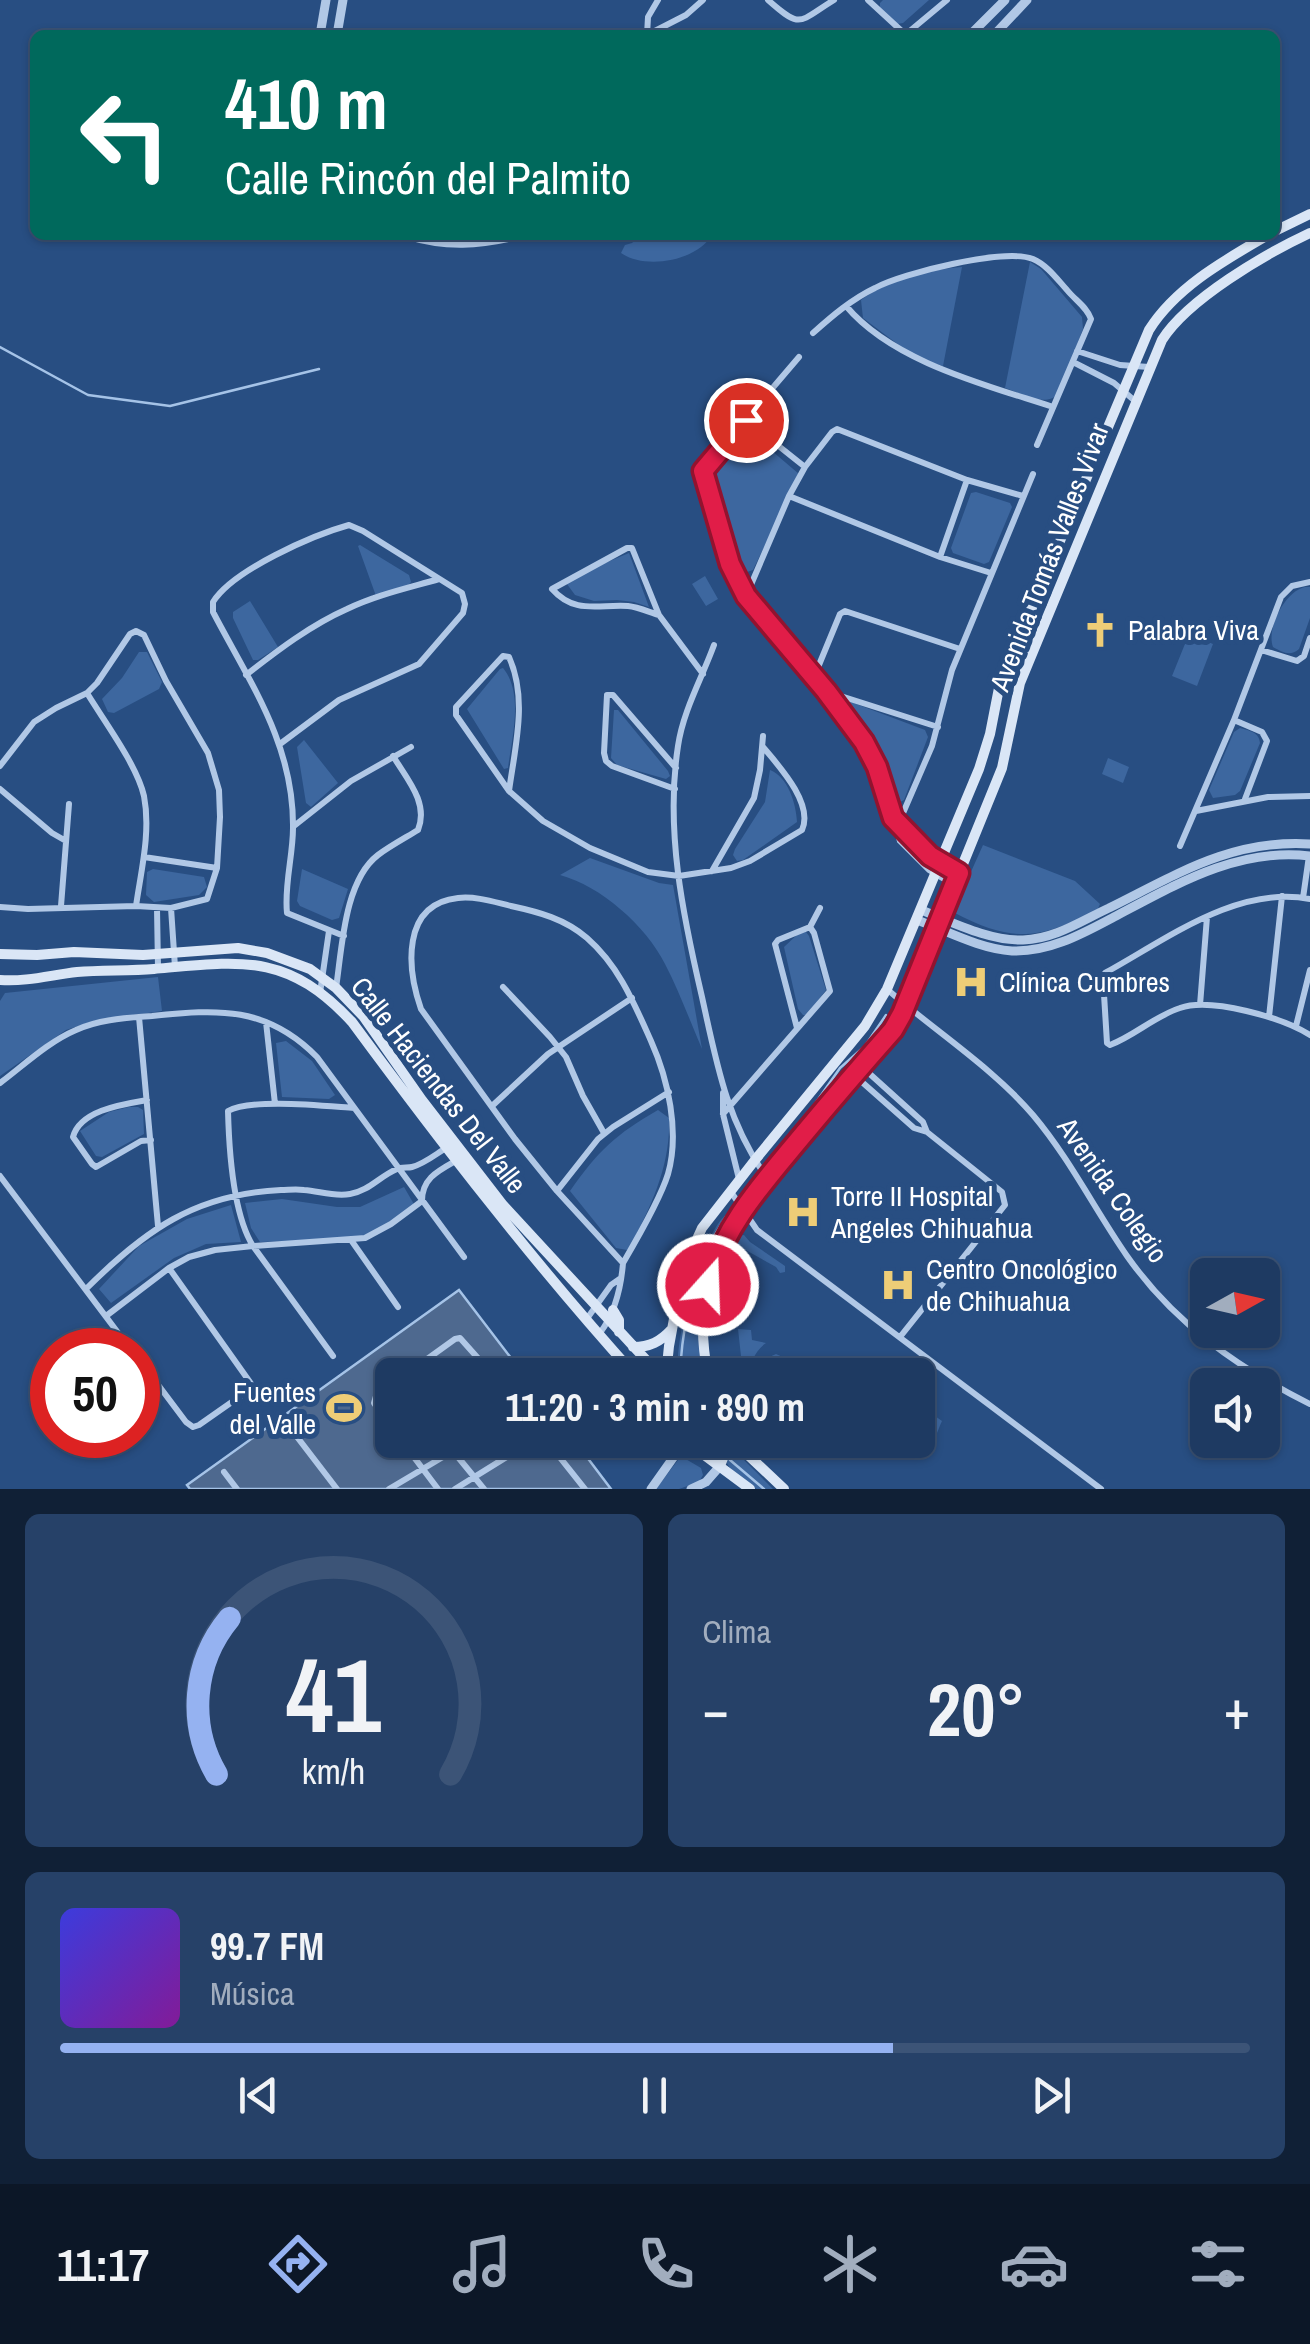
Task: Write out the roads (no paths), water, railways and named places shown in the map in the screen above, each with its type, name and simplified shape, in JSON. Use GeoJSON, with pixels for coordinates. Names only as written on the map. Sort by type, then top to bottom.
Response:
{"type":"FeatureCollection","features":[{"type":"Feature","properties":{"kind":"main road"},"geometry":{"type":"LineString","coordinates":[[1280,229],[1310,214]]}},
{"type":"Feature","properties":{"kind":"main road","name":"Avenida Tomás Valles Vivar"},"geometry":{"type":"LineString","coordinates":[[705,1358],[702,1318],[716,1255],[766,1178],[893,1030],[902,1014],[1002,768],[1020,683],[1149,367],[1168,330],[1189,308],[1310,233]]}},
{"type":"Feature","properties":{"kind":"main road","name":"Avenida Tomás Valles Vivar"},"geometry":{"type":"LineString","coordinates":[[666,1358],[681,1281],[702,1228],[865,1026],[887,989],[984,753],[999,688],[1149,330],[1173,299],[1260,240]]}},
{"type":"Feature","properties":{"kind":"main road","name":"Calle Haciendas Del Valle"},"geometry":{"type":"LineString","coordinates":[[0,954],[143,955],[219,948],[255,950],[310,969],[336,988],[363,1016],[450,1146]]}},
{"type":"Feature","properties":{"kind":"main road","name":"Calle Haciendas Del Valle"},"geometry":{"type":"LineString","coordinates":[[3,982],[96,970],[219,962],[255,964],[294,977],[320,992],[352,1022],[586,1320],[620,1358]]}},
{"type":"Feature","properties":{"kind":"main road","name":"Calle Haciendas Del Valle"},"geometry":{"type":"LineString","coordinates":[[460,1159],[611,1315],[619,1332],[645,1358]]}},
{"type":"Feature","properties":{"kind":"main road"},"geometry":{"type":"LineString","coordinates":[[633,1347],[657,1343],[672,1328]]}},
{"type":"Feature","properties":{"kind":"main road"},"geometry":{"type":"LineString","coordinates":[[610,1347],[619,1332]]}},
{"type":"Feature","properties":{"kind":"main road"},"geometry":{"type":"LineString","coordinates":[[708,1458],[750,1489]]}},
{"type":"Feature","properties":{"kind":"main road"},"geometry":{"type":"LineString","coordinates":[[720,1466],[723,1458]]}},
{"type":"Feature","properties":{"kind":"main road"},"geometry":{"type":"LineString","coordinates":[[751,1458],[784,1489]]}},
{"type":"Feature","properties":{"kind":"street"},"geometry":{"type":"LineString","coordinates":[[321,30],[326,0]]}},
{"type":"Feature","properties":{"kind":"street"},"geometry":{"type":"LineString","coordinates":[[338,30],[344,0]]}},
{"type":"Feature","properties":{"kind":"street"},"geometry":{"type":"LineString","coordinates":[[647,30],[648,17],[658,0]]}},
{"type":"Feature","properties":{"kind":"street"},"geometry":{"type":"LineString","coordinates":[[657,30],[686,15],[703,0]]}},
{"type":"Feature","properties":{"kind":"street"},"geometry":{"type":"LineString","coordinates":[[768,0],[796,21],[834,0]]}},
{"type":"Feature","properties":{"kind":"street"},"geometry":{"type":"LineString","coordinates":[[868,0],[878,3],[902,30]]}},
{"type":"Feature","properties":{"kind":"street"},"geometry":{"type":"LineString","coordinates":[[912,30],[947,0]]}},
{"type":"Feature","properties":{"kind":"street"},"geometry":{"type":"LineString","coordinates":[[975,30],[1005,0]]}},
{"type":"Feature","properties":{"kind":"street"},"geometry":{"type":"LineString","coordinates":[[998,30],[1026,0]]}},
{"type":"Feature","properties":{"kind":"street"},"geometry":{"type":"LineString","coordinates":[[988,17],[996,30]]}},
{"type":"Feature","properties":{"kind":"street"},"geometry":{"type":"LineString","coordinates":[[424,240],[462,245],[497,240]]}},
{"type":"Feature","properties":{"kind":"street"},"geometry":{"type":"LineString","coordinates":[[813,334],[846,306],[895,279],[980,260],[1032,258],[1090,315],[1037,445]]}},
{"type":"Feature","properties":{"kind":"street"},"geometry":{"type":"LineString","coordinates":[[846,306],[874,333],[910,355],[1053,407]]}},
{"type":"Feature","properties":{"kind":"street"},"geometry":{"type":"LineString","coordinates":[[1078,352],[1108,363],[1149,367]]}},
{"type":"Feature","properties":{"kind":"street"},"geometry":{"type":"LineString","coordinates":[[799,357],[703,471],[730,564],[746,596],[826,691],[872,755],[900,841],[914,857],[956,879]]}},
{"type":"Feature","properties":{"kind":"street"},"geometry":{"type":"LineString","coordinates":[[1073,362],[1104,376],[1135,401]]}},
{"type":"Feature","properties":{"kind":"street"},"geometry":{"type":"LineString","coordinates":[[1104,376],[1108,363]]}},
{"type":"Feature","properties":{"kind":"street"},"geometry":{"type":"LineString","coordinates":[[746,420],[805,467]]}},
{"type":"Feature","properties":{"kind":"street"},"geometry":{"type":"LineString","coordinates":[[746,596],[805,467],[832,432],[840,428],[967,480],[1023,496]]}},
{"type":"Feature","properties":{"kind":"street"},"geometry":{"type":"LineString","coordinates":[[896,824],[923,768],[960,649],[1033,474]]}},
{"type":"Feature","properties":{"kind":"street"},"geometry":{"type":"LineString","coordinates":[[940,556],[967,480]]}},
{"type":"Feature","properties":{"kind":"street"},"geometry":{"type":"LineString","coordinates":[[789,496],[991,573]]}},
{"type":"Feature","properties":{"kind":"street"},"geometry":{"type":"LineString","coordinates":[[280,744],[339,700],[419,664],[463,613],[466,604],[462,592],[349,525],[278,554],[223,590],[213,602],[213,612],[260,698],[287,767],[293,826],[287,913],[344,936]]}},
{"type":"Feature","properties":{"kind":"street"},"geometry":{"type":"LineString","coordinates":[[659,615],[631,607],[587,608],[554,593],[552,588],[630,547],[659,615],[703,674]]}},
{"type":"Feature","properties":{"kind":"street"},"geometry":{"type":"LineString","coordinates":[[246,674],[290,642],[347,609],[439,579]]}},
{"type":"Feature","properties":{"kind":"street"},"geometry":{"type":"LineString","coordinates":[[1180,846],[1284,593],[1310,582]]}},
{"type":"Feature","properties":{"kind":"street"},"geometry":{"type":"LineString","coordinates":[[814,677],[840,614],[845,611],[960,649]]}},
{"type":"Feature","properties":{"kind":"street"},"geometry":{"type":"LineString","coordinates":[[0,766],[34,722],[98,683],[130,634],[136,632],[144,635],[208,752],[219,790],[220,828],[217,868],[207,899],[171,908],[0,907]]}},
{"type":"Feature","properties":{"kind":"street"},"geometry":{"type":"LineString","coordinates":[[1262,650],[1297,662],[1310,638]]}},
{"type":"Feature","properties":{"kind":"street"},"geometry":{"type":"LineString","coordinates":[[714,645],[678,748],[674,826],[688,934],[739,1180]]}},
{"type":"Feature","properties":{"kind":"street"},"geometry":{"type":"LineString","coordinates":[[509,790],[519,705],[516,676],[509,658],[503,656],[455,711],[509,790],[542,821],[590,848],[648,872],[679,876],[732,868],[802,830],[806,825],[796,792],[763,747]]}},
{"type":"Feature","properties":{"kind":"street"},"geometry":{"type":"LineString","coordinates":[[826,691],[938,728]]}},
{"type":"Feature","properties":{"kind":"street"},"geometry":{"type":"LineString","coordinates":[[87,693],[143,792],[144,857],[136,906]]}},
{"type":"Feature","properties":{"kind":"street"},"geometry":{"type":"LineString","coordinates":[[675,788],[606,761],[607,695],[614,696],[676,769]]}},
{"type":"Feature","properties":{"kind":"street"},"geometry":{"type":"LineString","coordinates":[[1234,720],[1262,732],[1267,741],[1244,800]]}},
{"type":"Feature","properties":{"kind":"street"},"geometry":{"type":"LineString","coordinates":[[712,871],[754,798],[763,736]]}},
{"type":"Feature","properties":{"kind":"street"},"geometry":{"type":"LineString","coordinates":[[293,826],[351,782],[411,747]]}},
{"type":"Feature","properties":{"kind":"street"},"geometry":{"type":"LineString","coordinates":[[334,1004],[356,882],[376,856],[418,830],[422,823],[422,805],[393,756]]}},
{"type":"Feature","properties":{"kind":"street"},"geometry":{"type":"LineString","coordinates":[[0,790],[66,841]]}},
{"type":"Feature","properties":{"kind":"street"},"geometry":{"type":"LineString","coordinates":[[1196,811],[1244,800],[1310,796]]}},
{"type":"Feature","properties":{"kind":"street"},"geometry":{"type":"LineString","coordinates":[[61,906],[69,804]]}},
{"type":"Feature","properties":{"kind":"street"},"geometry":{"type":"LineString","coordinates":[[896,824],[938,870]]}},
{"type":"Feature","properties":{"kind":"street"},"geometry":{"type":"LineString","coordinates":[[919,915],[994,948],[1032,950],[1065,942],[1221,854],[1272,844],[1310,844]]}},
{"type":"Feature","properties":{"kind":"street"},"geometry":{"type":"LineString","coordinates":[[914,857],[921,848]]}},
{"type":"Feature","properties":{"kind":"street"},"geometry":{"type":"LineString","coordinates":[[939,923],[1030,940],[1053,935],[1110,908],[1228,864],[1262,856],[1310,856],[1306,898],[1251,899],[1207,917],[1103,978],[1107,1044],[1114,1044],[1178,1008],[1200,1005],[1268,1017],[1310,1035]]}},
{"type":"Feature","properties":{"kind":"street"},"geometry":{"type":"LineString","coordinates":[[144,857],[217,868]]}},
{"type":"Feature","properties":{"kind":"street"},"geometry":{"type":"LineString","coordinates":[[1268,1017],[1282,896]]}},
{"type":"Feature","properties":{"kind":"street"},"geometry":{"type":"LineString","coordinates":[[599,1334],[611,1315],[624,1263],[668,1173],[672,1132],[668,1092],[658,1058],[632,998],[607,957],[579,932],[556,918],[490,901],[454,898],[433,906],[414,934],[410,950],[418,1000],[427,1018],[515,1139],[624,1263]]}},
{"type":"Feature","properties":{"kind":"street"},"geometry":{"type":"LineString","coordinates":[[157,908],[158,968]]}},
{"type":"Feature","properties":{"kind":"street"},"geometry":{"type":"LineString","coordinates":[[171,908],[175,966]]}},
{"type":"Feature","properties":{"kind":"street"},"geometry":{"type":"LineString","coordinates":[[798,1029],[776,944],[810,927],[820,908]]}},
{"type":"Feature","properties":{"kind":"street"},"geometry":{"type":"LineString","coordinates":[[1200,1005],[1207,917]]}},
{"type":"Feature","properties":{"kind":"street"},"geometry":{"type":"LineString","coordinates":[[726,1110],[830,991],[810,927]]}},
{"type":"Feature","properties":{"kind":"street"},"geometry":{"type":"LineString","coordinates":[[320,992],[329,931]]}},
{"type":"Feature","properties":{"kind":"street"},"geometry":{"type":"LineString","coordinates":[[1296,1026],[1310,970]]}},
{"type":"Feature","properties":{"kind":"street"},"geometry":{"type":"LineString","coordinates":[[503,987],[566,1057],[604,1134]]}},
{"type":"Feature","properties":{"kind":"street","name":"Avenida Colegio"},"geometry":{"type":"LineString","coordinates":[[887,989],[1028,1109],[1128,1257],[1191,1327],[1217,1350],[1310,1404]]}},
{"type":"Feature","properties":{"kind":"street"},"geometry":{"type":"LineString","coordinates":[[492,1106],[558,1046],[632,998]]}},
{"type":"Feature","properties":{"kind":"street"},"geometry":{"type":"LineString","coordinates":[[0,1083],[57,1040],[79,1028],[104,1022],[211,1011],[266,1021],[307,1047],[464,1257]]}},
{"type":"Feature","properties":{"kind":"street"},"geometry":{"type":"LineString","coordinates":[[139,1017],[158,1226]]}},
{"type":"Feature","properties":{"kind":"street"},"geometry":{"type":"LineString","coordinates":[[266,1021],[275,1105]]}},
{"type":"Feature","properties":{"kind":"street"},"geometry":{"type":"LineString","coordinates":[[857,1070],[914,1128],[927,1132],[1002,1192],[1005,1205],[900,1337]]}},
{"type":"Feature","properties":{"kind":"street"},"geometry":{"type":"LineString","coordinates":[[557,1191],[604,1134],[668,1092]]}},
{"type":"Feature","properties":{"kind":"street"},"geometry":{"type":"LineString","coordinates":[[148,1100],[99,1112],[75,1129],[73,1137],[96,1167],[151,1140]]}},
{"type":"Feature","properties":{"kind":"street"},"geometry":{"type":"LineString","coordinates":[[333,1356],[252,1246],[239,1218],[228,1111],[275,1105],[355,1108]]}},
{"type":"Feature","properties":{"kind":"street"},"geometry":{"type":"LineString","coordinates":[[726,1110],[766,1178]]}},
{"type":"Feature","properties":{"kind":"street"},"geometry":{"type":"LineString","coordinates":[[731,1144],[744,1140]]}},
{"type":"Feature","properties":{"kind":"street"},"geometry":{"type":"LineString","coordinates":[[86,1289],[129,1248],[184,1213],[236,1195],[303,1190],[349,1194],[450,1146]]}},
{"type":"Feature","properties":{"kind":"street"},"geometry":{"type":"LineString","coordinates":[[422,1201],[425,1183],[460,1159]]}},
{"type":"Feature","properties":{"kind":"street"},"geometry":{"type":"LineString","coordinates":[[0,1176],[115,1328]]}},
{"type":"Feature","properties":{"kind":"street"},"geometry":{"type":"LineString","coordinates":[[730,1192],[757,1230],[1101,1489]]}},
{"type":"Feature","properties":{"kind":"street"},"geometry":{"type":"LineString","coordinates":[[106,1316],[169,1268],[204,1252],[351,1240],[376,1234],[422,1201]]}},
{"type":"Feature","properties":{"kind":"street"},"geometry":{"type":"LineString","coordinates":[[351,1240],[398,1307]]}},
{"type":"Feature","properties":{"kind":"street"},"geometry":{"type":"LineString","coordinates":[[160,1387],[193,1426],[252,1385],[169,1268]]}},
{"type":"Feature","properties":{"kind":"street"},"geometry":{"type":"LineString","coordinates":[[586,1320],[622,1277]]}},
{"type":"Feature","properties":{"kind":"street"},"geometry":{"type":"LineString","coordinates":[[429,1358],[460,1338],[479,1358]]}},
{"type":"Feature","properties":{"kind":"street"},"geometry":{"type":"LineString","coordinates":[[291,1429],[337,1489]]}},
{"type":"Feature","properties":{"kind":"street"},"geometry":{"type":"LineString","coordinates":[[415,1458],[438,1489]]}},
{"type":"Feature","properties":{"kind":"street"},"geometry":{"type":"LineString","coordinates":[[389,1489],[441,1458]]}},
{"type":"Feature","properties":{"kind":"street"},"geometry":{"type":"LineString","coordinates":[[459,1458],[484,1489]]}},
{"type":"Feature","properties":{"kind":"street"},"geometry":{"type":"LineString","coordinates":[[455,1489],[505,1458]]}},
{"type":"Feature","properties":{"kind":"street"},"geometry":{"type":"LineString","coordinates":[[560,1458],[585,1489]]}},
{"type":"Feature","properties":{"kind":"street"},"geometry":{"type":"LineString","coordinates":[[650,1489],[672,1458]]}},
{"type":"Feature","properties":{"kind":"street"},"geometry":{"type":"LineString","coordinates":[[691,1489],[706,1482],[720,1466]]}},
{"type":"Feature","properties":{"kind":"street"},"geometry":{"type":"LineString","coordinates":[[224,1472],[237,1489]]}},
{"type":"Feature","properties":{"kind":"waterway"},"geometry":{"type":"LineString","coordinates":[[0,347],[88,395],[170,406],[319,369]]}},
{"type":"Feature","properties":{"kind":"waterway"},"geometry":{"type":"LineString","coordinates":[[768,1162],[801,1124],[840,1068],[865,1046],[886,1015]]}},
{"type":"Feature","properties":{"kind":"waterway"},"geometry":{"type":"LineString","coordinates":[[681,1358],[695,1284],[705,1253],[726,1217]]}},
{"type":"Feature","properties":{"kind":"waterway"},"geometry":{"type":"LineString","coordinates":[[730,1460],[764,1489]]}},
{"type":"Feature","properties":{"kind":"place","name":"Palabra Viva"},"geometry":{"type":"Point","coordinates":[1100,630]}},
{"type":"Feature","properties":{"kind":"place","name":"Clínica Cumbres"},"geometry":{"type":"Point","coordinates":[971,982]}},
{"type":"Feature","properties":{"kind":"place","name":"Torre II Hospital Angeles Chihuahua"},"geometry":{"type":"Point","coordinates":[803,1212]}},
{"type":"Feature","properties":{"kind":"place","name":"Centro Oncológico de Chihuahua"},"geometry":{"type":"Point","coordinates":[898,1285]}},
{"type":"Feature","properties":{"kind":"place","name":"Fuentes del Valle"},"geometry":{"type":"Point","coordinates":[344,1408]}}]}
